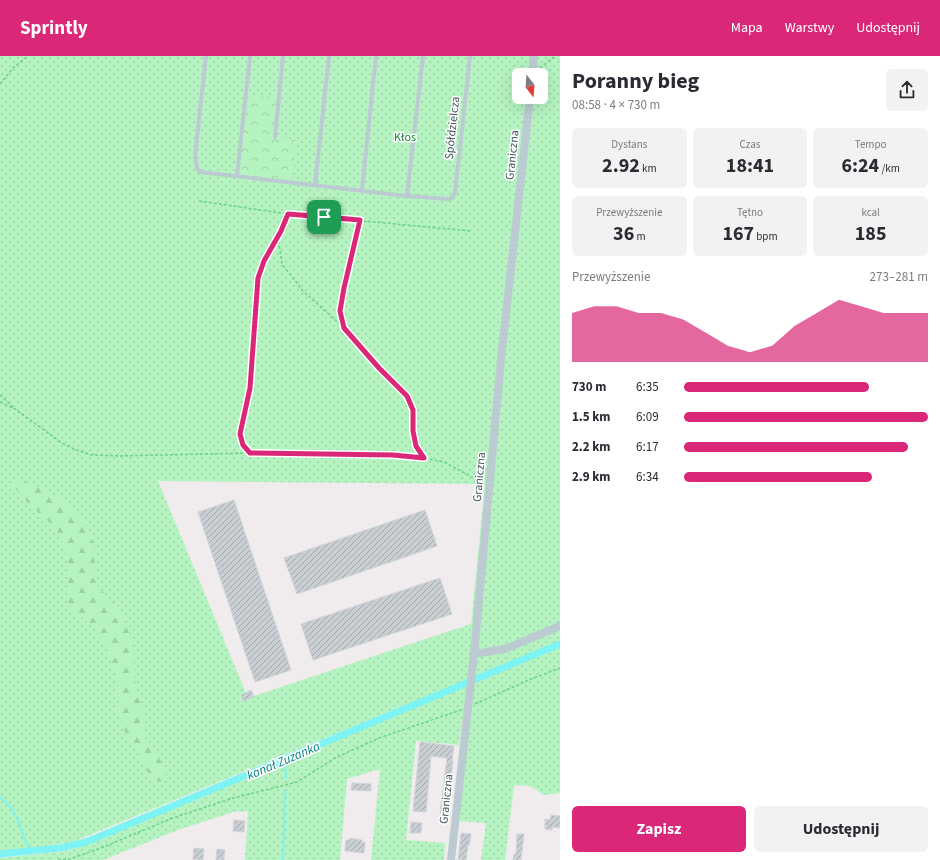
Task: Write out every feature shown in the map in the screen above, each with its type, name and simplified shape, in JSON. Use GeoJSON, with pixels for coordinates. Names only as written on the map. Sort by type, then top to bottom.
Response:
{"type":"FeatureCollection","features":[{"type":"Feature","properties":{"kind":"street"},"geometry":{"type":"LineString","coordinates":[[533,68],[534,56]]}},
{"type":"Feature","properties":{"kind":"street","name":"Graniczna"},"geometry":{"type":"LineString","coordinates":[[451,860],[473,666],[501,359],[529,104]]}},
{"type":"Feature","properties":{"kind":"street"},"geometry":{"type":"LineString","coordinates":[[474,654],[505,649],[560,626]]}},
{"type":"Feature","properties":{"kind":"lane"},"geometry":{"type":"LineString","coordinates":[[206,56],[195,155],[198,170],[203,173],[407,196],[423,56]]}},
{"type":"Feature","properties":{"kind":"lane"},"geometry":{"type":"LineString","coordinates":[[237,176],[250,56]]}},
{"type":"Feature","properties":{"kind":"lane"},"geometry":{"type":"LineString","coordinates":[[275,137],[283,56]]}},
{"type":"Feature","properties":{"kind":"lane"},"geometry":{"type":"LineString","coordinates":[[316,185],[329,56]]}},
{"type":"Feature","properties":{"kind":"lane"},"geometry":{"type":"LineString","coordinates":[[362,190],[376,56]]}},
{"type":"Feature","properties":{"kind":"lane","name":"Spółdzielcza"},"geometry":{"type":"LineString","coordinates":[[407,196],[449,199],[452,198],[455,193],[470,56]]}},
{"type":"Feature","properties":{"kind":"path"},"geometry":{"type":"LineString","coordinates":[[0,84],[14,67],[28,56]]}},
{"type":"Feature","properties":{"kind":"path"},"geometry":{"type":"LineString","coordinates":[[540,68],[555,56]]}},
{"type":"Feature","properties":{"kind":"path"},"geometry":{"type":"LineString","coordinates":[[199,201],[288,214],[471,231]]}},
{"type":"Feature","properties":{"kind":"path"},"geometry":{"type":"LineString","coordinates":[[250,453],[243,445],[240,434],[250,388],[258,278],[264,261],[288,214]]}},
{"type":"Feature","properties":{"kind":"path"},"geometry":{"type":"LineString","coordinates":[[344,328],[340,311],[360,220]]}},
{"type":"Feature","properties":{"kind":"path"},"geometry":{"type":"LineString","coordinates":[[278,236],[282,264],[303,291],[344,328],[379,368],[407,396],[413,410],[413,431],[416,446],[424,458]]}},
{"type":"Feature","properties":{"kind":"path"},"geometry":{"type":"LineString","coordinates":[[0,395],[15,409],[62,443],[76,450],[92,455],[119,456],[250,453],[393,455],[424,458],[444,462],[474,478],[483,481],[490,481]]}},
{"type":"Feature","properties":{"kind":"path"},"geometry":{"type":"LineString","coordinates":[[0,402],[15,409]]}},
{"type":"Feature","properties":{"kind":"path"},"geometry":{"type":"LineString","coordinates":[[58,860],[70,859],[106,846],[170,819],[230,799],[297,782],[335,758],[379,738],[451,714],[469,703],[560,668]]}},
{"type":"Feature","properties":{"kind":"green space","name":"Kłos"},"geometry":{"type":"Polygon","coordinates":[[[0,56],[560,56],[560,793],[544,795],[530,786],[514,785],[505,860],[481,860],[486,823],[458,821],[471,711],[463,714],[459,745],[416,741],[406,840],[445,843],[444,860],[371,860],[380,769],[347,779],[340,860],[245,860],[248,811],[233,812],[178,830],[103,860],[0,860],[0,858],[59,852],[93,842],[453,690],[454,685],[75,841],[56,845],[0,851],[0,56]],[[158,481],[248,698],[471,624],[485,484],[158,481]]]}},
{"type":"Feature","properties":{"kind":"green space"},"geometry":{"type":"Polygon","coordinates":[[[246,96],[279,97],[275,137],[297,140],[292,182],[237,176],[246,96]]]}},
{"type":"Feature","properties":{"kind":"green space"},"geometry":{"type":"Polygon","coordinates":[[[22,480],[66,500],[80,515],[91,535],[94,546],[95,579],[99,588],[118,607],[132,638],[134,675],[146,720],[144,733],[148,744],[167,771],[161,782],[151,779],[139,754],[129,743],[117,709],[118,681],[104,642],[94,628],[72,610],[68,601],[68,560],[59,534],[13,486],[12,481],[22,480]]]}},
{"type":"Feature","properties":{"kind":"building"},"geometry":{"type":"Polygon","coordinates":[[[234,500],[291,670],[255,682],[198,512],[234,500]]]}},
{"type":"Feature","properties":{"kind":"building"},"geometry":{"type":"Polygon","coordinates":[[[425,510],[437,546],[297,594],[284,558],[425,510]]]}},
{"type":"Feature","properties":{"kind":"building"},"geometry":{"type":"Polygon","coordinates":[[[440,578],[452,614],[313,660],[301,624],[440,578]]]}},
{"type":"Feature","properties":{"kind":"building"},"geometry":{"type":"Polygon","coordinates":[[[251,690],[254,697],[243,701],[241,695],[251,690]]]}},
{"type":"Feature","properties":{"kind":"building"},"geometry":{"type":"Polygon","coordinates":[[[420,742],[454,746],[447,814],[440,813],[447,758],[431,756],[426,812],[413,811],[420,742]]]}},
{"type":"Feature","properties":{"kind":"building"},"geometry":{"type":"Polygon","coordinates":[[[352,783],[371,784],[371,791],[351,790],[352,783]]]}},
{"type":"Feature","properties":{"kind":"building"},"geometry":{"type":"Polygon","coordinates":[[[551,815],[560,816],[560,828],[552,827],[552,830],[545,829],[545,819],[550,820],[551,815]]]}},
{"type":"Feature","properties":{"kind":"building"},"geometry":{"type":"Polygon","coordinates":[[[234,820],[245,821],[244,832],[233,831],[234,820]]]}},
{"type":"Feature","properties":{"kind":"building"},"geometry":{"type":"Polygon","coordinates":[[[411,822],[422,823],[421,833],[410,833],[411,822]]]}},
{"type":"Feature","properties":{"kind":"building"},"geometry":{"type":"Polygon","coordinates":[[[461,833],[471,834],[466,860],[458,860],[461,833]]]}},
{"type":"Feature","properties":{"kind":"building"},"geometry":{"type":"Polygon","coordinates":[[[517,834],[524,834],[521,860],[513,860],[514,854],[516,854],[517,834]]]}},
{"type":"Feature","properties":{"kind":"building"},"geometry":{"type":"Polygon","coordinates":[[[350,838],[365,842],[364,853],[345,851],[346,840],[350,840],[350,838]]]}},
{"type":"Feature","properties":{"kind":"building"},"geometry":{"type":"Polygon","coordinates":[[[194,848],[204,849],[203,860],[193,859],[194,848]]]}},
{"type":"Feature","properties":{"kind":"building"},"geometry":{"type":"Polygon","coordinates":[[[217,849],[225,850],[224,860],[216,860],[217,849]]]}},
{"type":"Feature","properties":{"kind":"waterway","name":"kanał Zuzanka"},"geometry":{"type":"LineString","coordinates":[[0,854],[60,848],[86,842],[560,644]]}},
{"type":"Feature","properties":{"kind":"waterway"},"geometry":{"type":"LineString","coordinates":[[284,759],[286,778]]}},
{"type":"Feature","properties":{"kind":"waterway"},"geometry":{"type":"LineString","coordinates":[[283,860],[285,791]]}},
{"type":"Feature","properties":{"kind":"waterway"},"geometry":{"type":"LineString","coordinates":[[0,797],[7,803],[16,815],[31,851]]}},
{"type":"Feature","properties":{"kind":"route"},"geometry":{"type":"LineString","coordinates":[[288,214],[324,217],[360,220],[340,311],[344,328],[379,368],[407,396],[413,410],[413,431],[416,446],[424,458],[393,455],[250,453],[243,445],[240,434],[250,388],[258,278],[264,261],[281,231],[288,214]]}}]}
